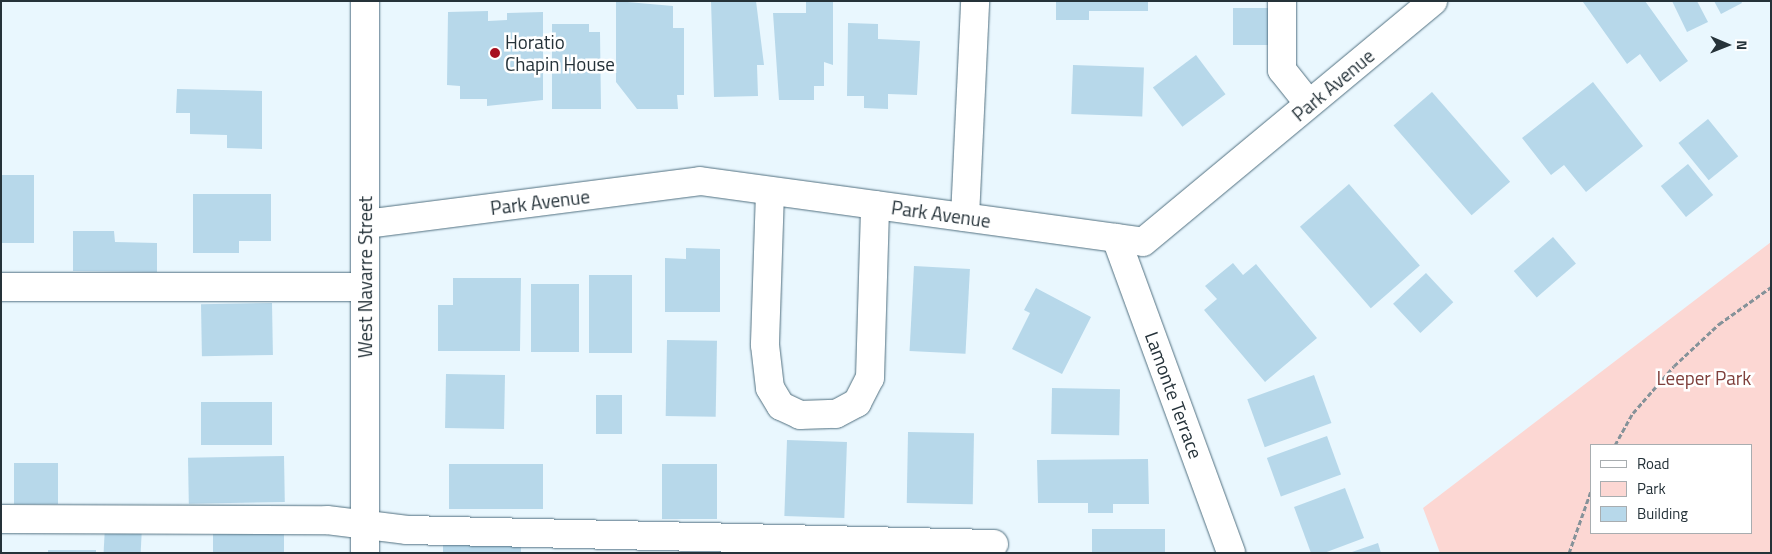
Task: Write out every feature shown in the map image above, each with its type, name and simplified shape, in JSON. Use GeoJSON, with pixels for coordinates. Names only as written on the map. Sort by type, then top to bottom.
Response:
{"type":"FeatureCollection","features":[{"type":"Feature","properties":{"kind":"street","name":"West Navarre Street"},"geometry":{"type":"LineString","coordinates":[[365,1],[365,553]]}},
{"type":"Feature","properties":{"kind":"street"},"geometry":{"type":"LineString","coordinates":[[965,217],[975,1]]}},
{"type":"Feature","properties":{"kind":"street"},"geometry":{"type":"LineString","coordinates":[[1282,1],[1282,70],[1309,104]]}},
{"type":"Feature","properties":{"kind":"street","name":"Park Avenue"},"geometry":{"type":"LineString","coordinates":[[366,224],[700,181],[1143,242],[1433,1]]}},
{"type":"Feature","properties":{"kind":"street"},"geometry":{"type":"LineString","coordinates":[[770,192],[765,345],[770,388],[781,406],[800,415],[836,414],[857,403],[870,378],[875,205]]}},
{"type":"Feature","properties":{"kind":"street","name":"Lamonte Terrace"},"geometry":{"type":"LineString","coordinates":[[1116,238],[1231,553]]}},
{"type":"Feature","properties":{"kind":"street"},"geometry":{"type":"LineString","coordinates":[[1,287],[365,287]]}},
{"type":"Feature","properties":{"kind":"street"},"geometry":{"type":"LineString","coordinates":[[1,519],[327,520],[407,530],[764,545],[994,544]]}},
{"type":"Feature","properties":{"kind":"path"},"geometry":{"type":"LineString","coordinates":[[1616,444],[1633,413],[1674,366],[1719,324],[1771,287]]}},
{"type":"Feature","properties":{"kind":"path"},"geometry":{"type":"LineString","coordinates":[[1569,553],[1590,494]]}},
{"type":"Feature","properties":{"kind":"green space","name":"Leeper Park"},"geometry":{"type":"Polygon","coordinates":[[[1771,242],[1771,553],[1440,553],[1423,508],[1771,242]]]}},
{"type":"Feature","properties":{"kind":"building"},"geometry":{"type":"Polygon","coordinates":[[[616,1],[673,6],[673,28],[684,28],[684,95],[677,95],[678,109],[637,109],[616,82],[616,1]]]}},
{"type":"Feature","properties":{"kind":"building"},"geometry":{"type":"Polygon","coordinates":[[[711,1],[756,1],[764,65],[757,65],[758,96],[714,97],[711,1]]]}},
{"type":"Feature","properties":{"kind":"building"},"geometry":{"type":"Polygon","coordinates":[[[806,1],[833,1],[833,65],[824,62],[824,86],[814,86],[814,100],[779,100],[773,13],[806,13],[806,1]]]}},
{"type":"Feature","properties":{"kind":"building"},"geometry":{"type":"Polygon","coordinates":[[[1056,1],[1148,1],[1148,11],[1089,11],[1089,20],[1056,20],[1056,1]]]}},
{"type":"Feature","properties":{"kind":"building"},"geometry":{"type":"Polygon","coordinates":[[[1645,1],[1688,61],[1660,82],[1640,54],[1627,64],[1583,2],[1645,1]]]}},
{"type":"Feature","properties":{"kind":"building"},"geometry":{"type":"Polygon","coordinates":[[[1672,1],[1697,1],[1708,22],[1687,32],[1672,1]]]}},
{"type":"Feature","properties":{"kind":"building"},"geometry":{"type":"Polygon","coordinates":[[[1714,1],[1741,1],[1742,3],[1721,14],[1714,1]]]}},
{"type":"Feature","properties":{"kind":"building"},"geometry":{"type":"Polygon","coordinates":[[[1233,8],[1275,8],[1275,45],[1233,45],[1233,8]]]}},
{"type":"Feature","properties":{"kind":"building","name":"Horatio Chapin House"},"geometry":{"type":"Polygon","coordinates":[[[488,11],[488,21],[507,20],[507,13],[543,12],[543,100],[487,106],[487,99],[460,99],[460,86],[447,85],[448,12],[488,11]]]}},
{"type":"Feature","properties":{"kind":"building"},"geometry":{"type":"Polygon","coordinates":[[[848,23],[878,24],[878,39],[920,41],[917,95],[888,94],[888,109],[864,108],[864,96],[847,96],[848,23]]]}},
{"type":"Feature","properties":{"kind":"building"},"geometry":{"type":"Polygon","coordinates":[[[552,24],[589,24],[589,32],[600,32],[601,109],[552,109],[552,24]]]}},
{"type":"Feature","properties":{"kind":"building"},"geometry":{"type":"Polygon","coordinates":[[[1196,55],[1225,94],[1182,127],[1153,87],[1196,55]]]}},
{"type":"Feature","properties":{"kind":"building"},"geometry":{"type":"Polygon","coordinates":[[[1073,65],[1144,67],[1142,116],[1071,114],[1073,65]]]}},
{"type":"Feature","properties":{"kind":"building"},"geometry":{"type":"Polygon","coordinates":[[[1593,82],[1643,146],[1586,192],[1564,165],[1551,175],[1522,138],[1593,82]]]}},
{"type":"Feature","properties":{"kind":"building"},"geometry":{"type":"Polygon","coordinates":[[[177,89],[262,91],[262,149],[227,148],[227,135],[190,134],[190,113],[176,113],[177,89]]]}},
{"type":"Feature","properties":{"kind":"building"},"geometry":{"type":"Polygon","coordinates":[[[1432,92],[1510,182],[1472,215],[1394,125],[1432,92]]]}},
{"type":"Feature","properties":{"kind":"building"},"geometry":{"type":"Polygon","coordinates":[[[1708,119],[1738,156],[1709,180],[1678,143],[1708,119]]]}},
{"type":"Feature","properties":{"kind":"building"},"geometry":{"type":"Polygon","coordinates":[[[1688,164],[1713,195],[1686,217],[1661,186],[1688,164]]]}},
{"type":"Feature","properties":{"kind":"building"},"geometry":{"type":"Polygon","coordinates":[[[1,175],[34,175],[34,243],[1,243],[1,175]]]}},
{"type":"Feature","properties":{"kind":"building"},"geometry":{"type":"Polygon","coordinates":[[[1349,184],[1420,266],[1371,308],[1300,227],[1349,184]]]}},
{"type":"Feature","properties":{"kind":"building"},"geometry":{"type":"Polygon","coordinates":[[[193,194],[271,194],[271,241],[239,241],[239,253],[193,253],[193,194]]]}},
{"type":"Feature","properties":{"kind":"building"},"geometry":{"type":"Polygon","coordinates":[[[73,231],[114,231],[115,242],[157,243],[157,272],[73,271],[73,231]]]}},
{"type":"Feature","properties":{"kind":"building"},"geometry":{"type":"Polygon","coordinates":[[[1553,237],[1576,263],[1537,298],[1514,271],[1553,237]]]}},
{"type":"Feature","properties":{"kind":"building"},"geometry":{"type":"Polygon","coordinates":[[[686,248],[720,249],[720,312],[665,312],[665,258],[686,259],[686,248]]]}},
{"type":"Feature","properties":{"kind":"building"},"geometry":{"type":"Polygon","coordinates":[[[1233,263],[1243,275],[1256,264],[1317,338],[1265,382],[1204,310],[1217,299],[1205,286],[1233,263]]]}},
{"type":"Feature","properties":{"kind":"building"},"geometry":{"type":"Polygon","coordinates":[[[914,266],[970,269],[965,354],[910,351],[914,266]]]}},
{"type":"Feature","properties":{"kind":"building"},"geometry":{"type":"Polygon","coordinates":[[[1426,273],[1453,302],[1420,333],[1393,304],[1426,273]]]}},
{"type":"Feature","properties":{"kind":"building"},"geometry":{"type":"Polygon","coordinates":[[[589,275],[632,275],[632,353],[589,353],[589,275]]]}},
{"type":"Feature","properties":{"kind":"building"},"geometry":{"type":"Polygon","coordinates":[[[453,278],[521,278],[520,351],[438,351],[438,305],[453,305],[453,278]]]}},
{"type":"Feature","properties":{"kind":"building"},"geometry":{"type":"Polygon","coordinates":[[[531,284],[579,284],[579,352],[531,352],[531,284]]]}},
{"type":"Feature","properties":{"kind":"building"},"geometry":{"type":"Polygon","coordinates":[[[1036,288],[1091,317],[1062,374],[1012,349],[1030,313],[1024,310],[1036,288]]]}},
{"type":"Feature","properties":{"kind":"building"},"geometry":{"type":"Polygon","coordinates":[[[272,303],[273,355],[202,356],[201,304],[272,303]]]}},
{"type":"Feature","properties":{"kind":"building"},"geometry":{"type":"Polygon","coordinates":[[[667,340],[717,341],[716,417],[666,416],[667,340]]]}},
{"type":"Feature","properties":{"kind":"building"},"geometry":{"type":"Polygon","coordinates":[[[446,374],[505,375],[504,429],[445,428],[446,374]]]}},
{"type":"Feature","properties":{"kind":"building"},"geometry":{"type":"Polygon","coordinates":[[[1314,375],[1331,423],[1265,447],[1247,399],[1314,375]]]}},
{"type":"Feature","properties":{"kind":"building"},"geometry":{"type":"Polygon","coordinates":[[[1052,388],[1120,389],[1119,435],[1051,434],[1052,388]]]}},
{"type":"Feature","properties":{"kind":"building"},"geometry":{"type":"Polygon","coordinates":[[[596,395],[622,395],[622,434],[596,434],[596,395]]]}},
{"type":"Feature","properties":{"kind":"building"},"geometry":{"type":"Polygon","coordinates":[[[201,402],[272,402],[272,445],[201,445],[201,402]]]}},
{"type":"Feature","properties":{"kind":"building"},"geometry":{"type":"Polygon","coordinates":[[[908,432],[974,433],[973,504],[907,503],[908,432]]]}},
{"type":"Feature","properties":{"kind":"building"},"geometry":{"type":"Polygon","coordinates":[[[1327,436],[1341,475],[1281,496],[1267,458],[1327,436]]]}},
{"type":"Feature","properties":{"kind":"building"},"geometry":{"type":"Polygon","coordinates":[[[787,440],[847,442],[844,518],[784,516],[787,440]]]}},
{"type":"Feature","properties":{"kind":"building"},"geometry":{"type":"Polygon","coordinates":[[[284,456],[285,502],[189,504],[188,458],[284,456]]]}},
{"type":"Feature","properties":{"kind":"building"},"geometry":{"type":"Polygon","coordinates":[[[1148,459],[1149,504],[1113,504],[1113,513],[1088,513],[1088,503],[1038,503],[1037,460],[1148,459]]]}},
{"type":"Feature","properties":{"kind":"building"},"geometry":{"type":"Polygon","coordinates":[[[14,463],[58,463],[58,504],[14,504],[14,463]]]}},
{"type":"Feature","properties":{"kind":"building"},"geometry":{"type":"Polygon","coordinates":[[[449,464],[543,464],[543,509],[449,509],[449,464]]]}},
{"type":"Feature","properties":{"kind":"building"},"geometry":{"type":"Polygon","coordinates":[[[662,464],[717,464],[717,519],[662,519],[662,464]]]}},
{"type":"Feature","properties":{"kind":"building"},"geometry":{"type":"Polygon","coordinates":[[[1345,488],[1364,538],[1324,553],[1311,553],[1294,507],[1345,488]]]}},
{"type":"Feature","properties":{"kind":"building"},"geometry":{"type":"Polygon","coordinates":[[[105,526],[142,528],[141,553],[104,553],[105,526]]]}},
{"type":"Feature","properties":{"kind":"building"},"geometry":{"type":"Polygon","coordinates":[[[1092,529],[1165,529],[1165,553],[1092,553],[1092,529]]]}},
{"type":"Feature","properties":{"kind":"building"},"geometry":{"type":"Polygon","coordinates":[[[213,531],[284,531],[284,553],[213,553],[213,531]]]}},
{"type":"Feature","properties":{"kind":"building"},"geometry":{"type":"Polygon","coordinates":[[[1378,543],[1381,553],[1352,553],[1352,552],[1378,543]]]}},
{"type":"Feature","properties":{"kind":"building"},"geometry":{"type":"Polygon","coordinates":[[[443,544],[521,544],[521,553],[443,553],[443,544]]]}},
{"type":"Feature","properties":{"kind":"building"},"geometry":{"type":"Polygon","coordinates":[[[48,550],[96,550],[96,553],[48,553],[48,550]]]}},
{"type":"Feature","properties":{"kind":"place","name":"Horatio Chapin House"},"geometry":{"type":"Point","coordinates":[495,53]}}]}
